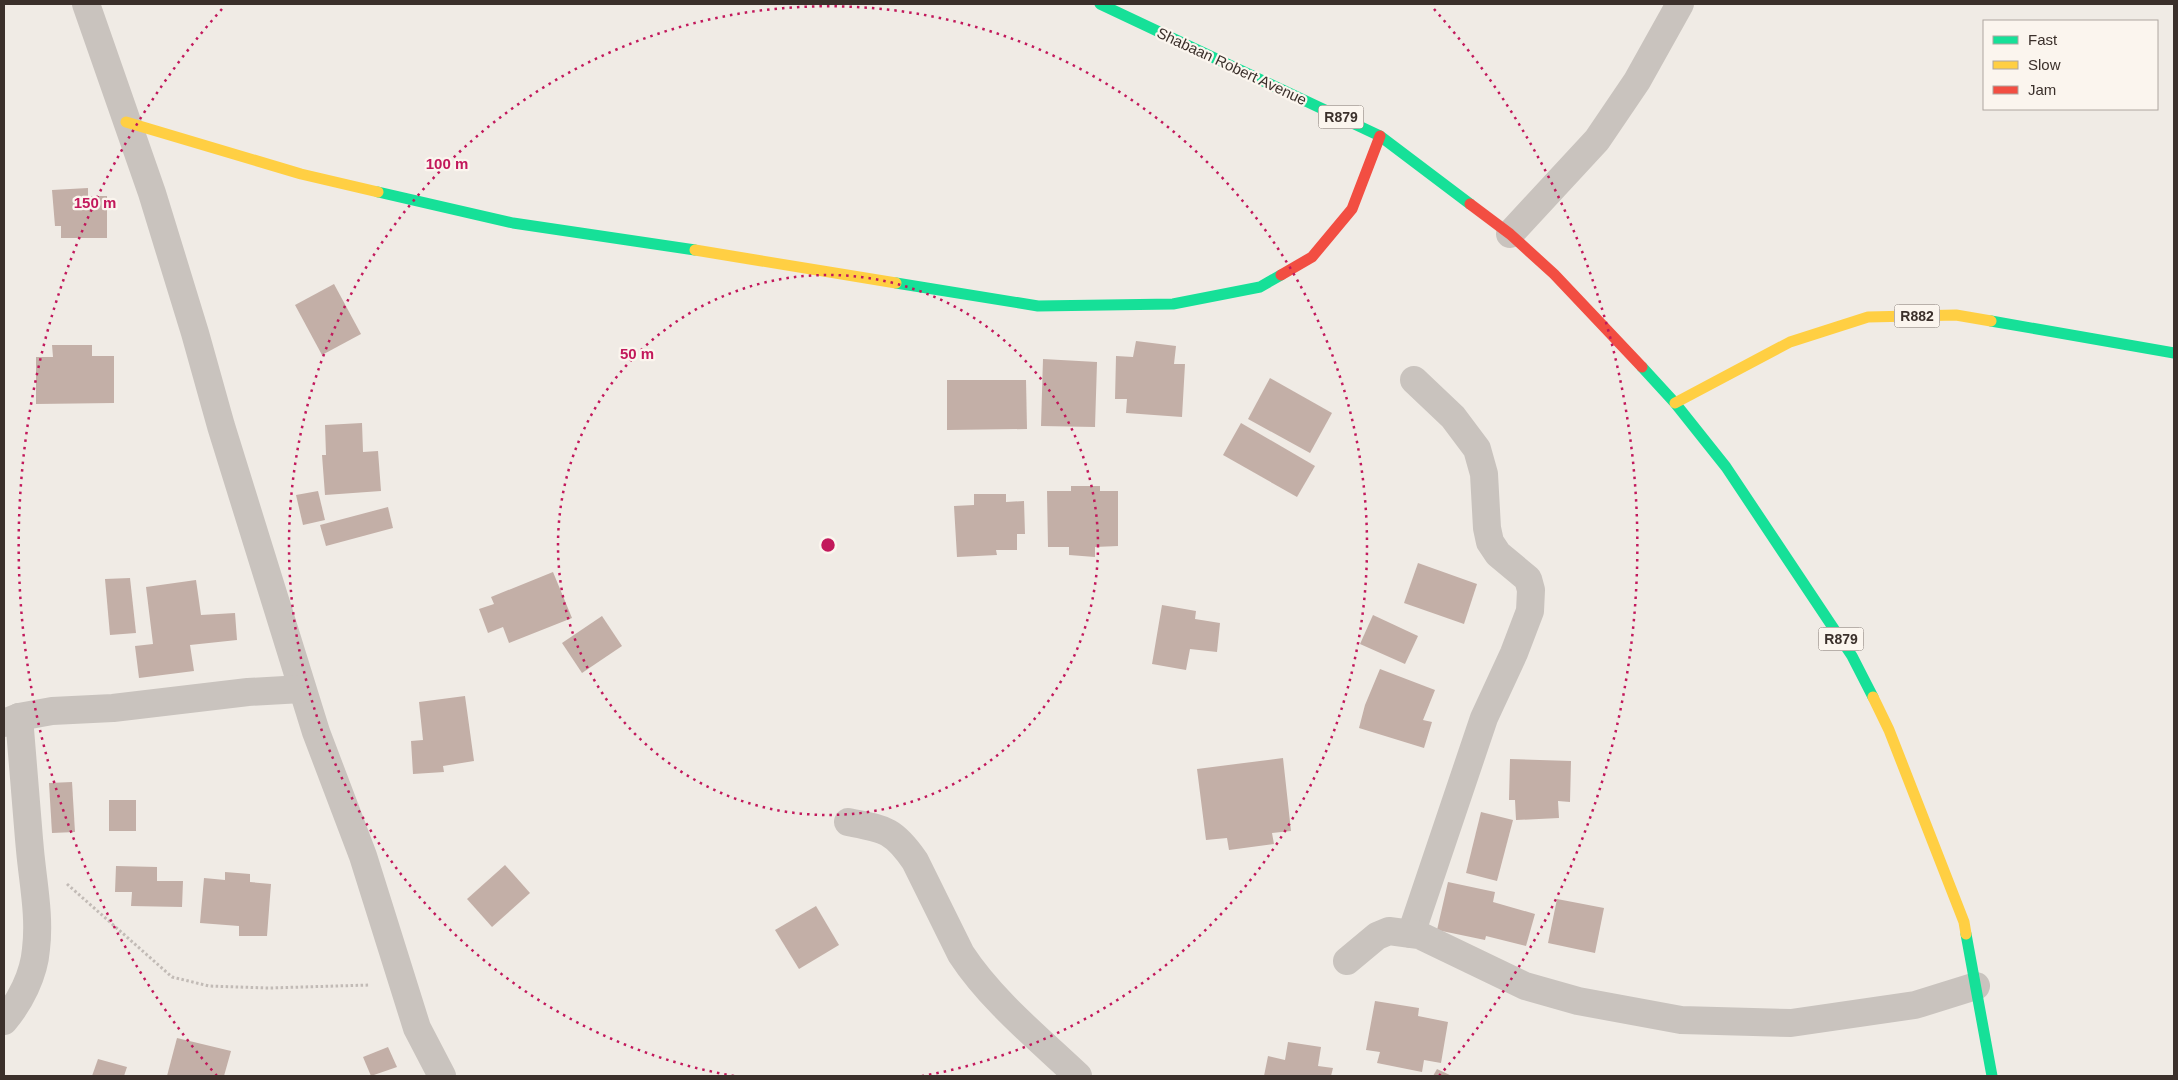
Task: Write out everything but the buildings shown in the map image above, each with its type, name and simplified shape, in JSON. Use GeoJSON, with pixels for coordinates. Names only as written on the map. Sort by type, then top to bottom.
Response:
{"type":"FeatureCollection","features":[{"type":"Feature","properties":{"kind":"main road","name":"Shabaan Robert Avenue"},"geometry":{"type":"LineString","coordinates":[[1100,4],[1380,136],[1510,234],[1554,274],[1675,403]]}},
{"type":"Feature","properties":{"kind":"main road"},"geometry":{"type":"LineString","coordinates":[[126,122],[301,174],[513,223],[752,258],[1038,306],[1173,304],[1260,286],[1312,257],[1352,209],[1380,136]]}},
{"type":"Feature","properties":{"kind":"main road","name":"R882"},"geometry":{"type":"LineString","coordinates":[[1675,403],[1790,342],[1868,317],[1956,315],[2174,353]]}},
{"type":"Feature","properties":{"kind":"main road","name":"R879"},"geometry":{"type":"LineString","coordinates":[[1675,403],[1726,467],[1812,594],[1852,656],[1889,730],[1964,922],[1992,1076]]}},
{"type":"Feature","properties":{"kind":"street"},"geometry":{"type":"LineString","coordinates":[[86,4],[152,194],[190,314],[224,435],[316,732],[363,856],[418,1028],[442,1076]]}},
{"type":"Feature","properties":{"kind":"street"},"geometry":{"type":"LineString","coordinates":[[1510,234],[1597,140],[1637,81],[1680,4]]}},
{"type":"Feature","properties":{"kind":"street"},"geometry":{"type":"LineString","coordinates":[[1411,934],[1484,718],[1514,653],[1530,610],[1528,580],[1498,554],[1490,542],[1487,528],[1484,474],[1477,449],[1452,417],[1414,380]]}},
{"type":"Feature","properties":{"kind":"street"},"geometry":{"type":"LineString","coordinates":[[4,1021],[11,1013],[27,985],[36,950],[36,905],[12,720],[52,711],[113,708],[248,692],[302,689]]}},
{"type":"Feature","properties":{"kind":"street"},"geometry":{"type":"LineString","coordinates":[[848,822],[883,830],[895,835],[906,847],[916,861],[961,954],[970,968],[1078,1076]]}},
{"type":"Feature","properties":{"kind":"street"},"geometry":{"type":"LineString","coordinates":[[1347,961],[1378,936],[1389,932],[1419,935],[1450,948],[1525,986],[1578,1001],[1681,1020],[1791,1023],[1915,1006],[1976,986]]}},
{"type":"Feature","properties":{"kind":"path"},"geometry":{"type":"LineString","coordinates":[[30,851],[172,977],[209,986],[268,988],[403,984]]}},
{"type":"Feature","properties":{"kind":"traffic: fast"},"geometry":{"type":"LineString","coordinates":[[1100,4],[1380,136],[1470,204]]}},
{"type":"Feature","properties":{"kind":"traffic: fast"},"geometry":{"type":"LineString","coordinates":[[378,192],[513,223],[695,250]]}},
{"type":"Feature","properties":{"kind":"traffic: fast"},"geometry":{"type":"LineString","coordinates":[[896,283],[1038,306],[1173,304],[1260,287],[1281,275]]}},
{"type":"Feature","properties":{"kind":"traffic: fast"},"geometry":{"type":"LineString","coordinates":[[1991,321],[2174,353]]}},
{"type":"Feature","properties":{"kind":"traffic: fast"},"geometry":{"type":"LineString","coordinates":[[1642,367],[1675,403],[1726,467],[1852,656],[1873,697]]}},
{"type":"Feature","properties":{"kind":"traffic: fast"},"geometry":{"type":"LineString","coordinates":[[1966,934],[1992,1076]]}},
{"type":"Feature","properties":{"kind":"traffic: slow"},"geometry":{"type":"LineString","coordinates":[[126,122],[301,174],[378,192]]}},
{"type":"Feature","properties":{"kind":"traffic: slow"},"geometry":{"type":"LineString","coordinates":[[695,250],[896,283]]}},
{"type":"Feature","properties":{"kind":"traffic: slow"},"geometry":{"type":"LineString","coordinates":[[1675,403],[1790,342],[1868,317],[1956,315],[1991,321]]}},
{"type":"Feature","properties":{"kind":"traffic: slow"},"geometry":{"type":"LineString","coordinates":[[1873,697],[1889,730],[1964,922],[1966,934]]}},
{"type":"Feature","properties":{"kind":"traffic: jam"},"geometry":{"type":"LineString","coordinates":[[1281,275],[1312,257],[1352,209],[1380,136]]}},
{"type":"Feature","properties":{"kind":"traffic: jam"},"geometry":{"type":"LineString","coordinates":[[1470,204],[1510,234],[1554,274],[1642,367]]}}]}
